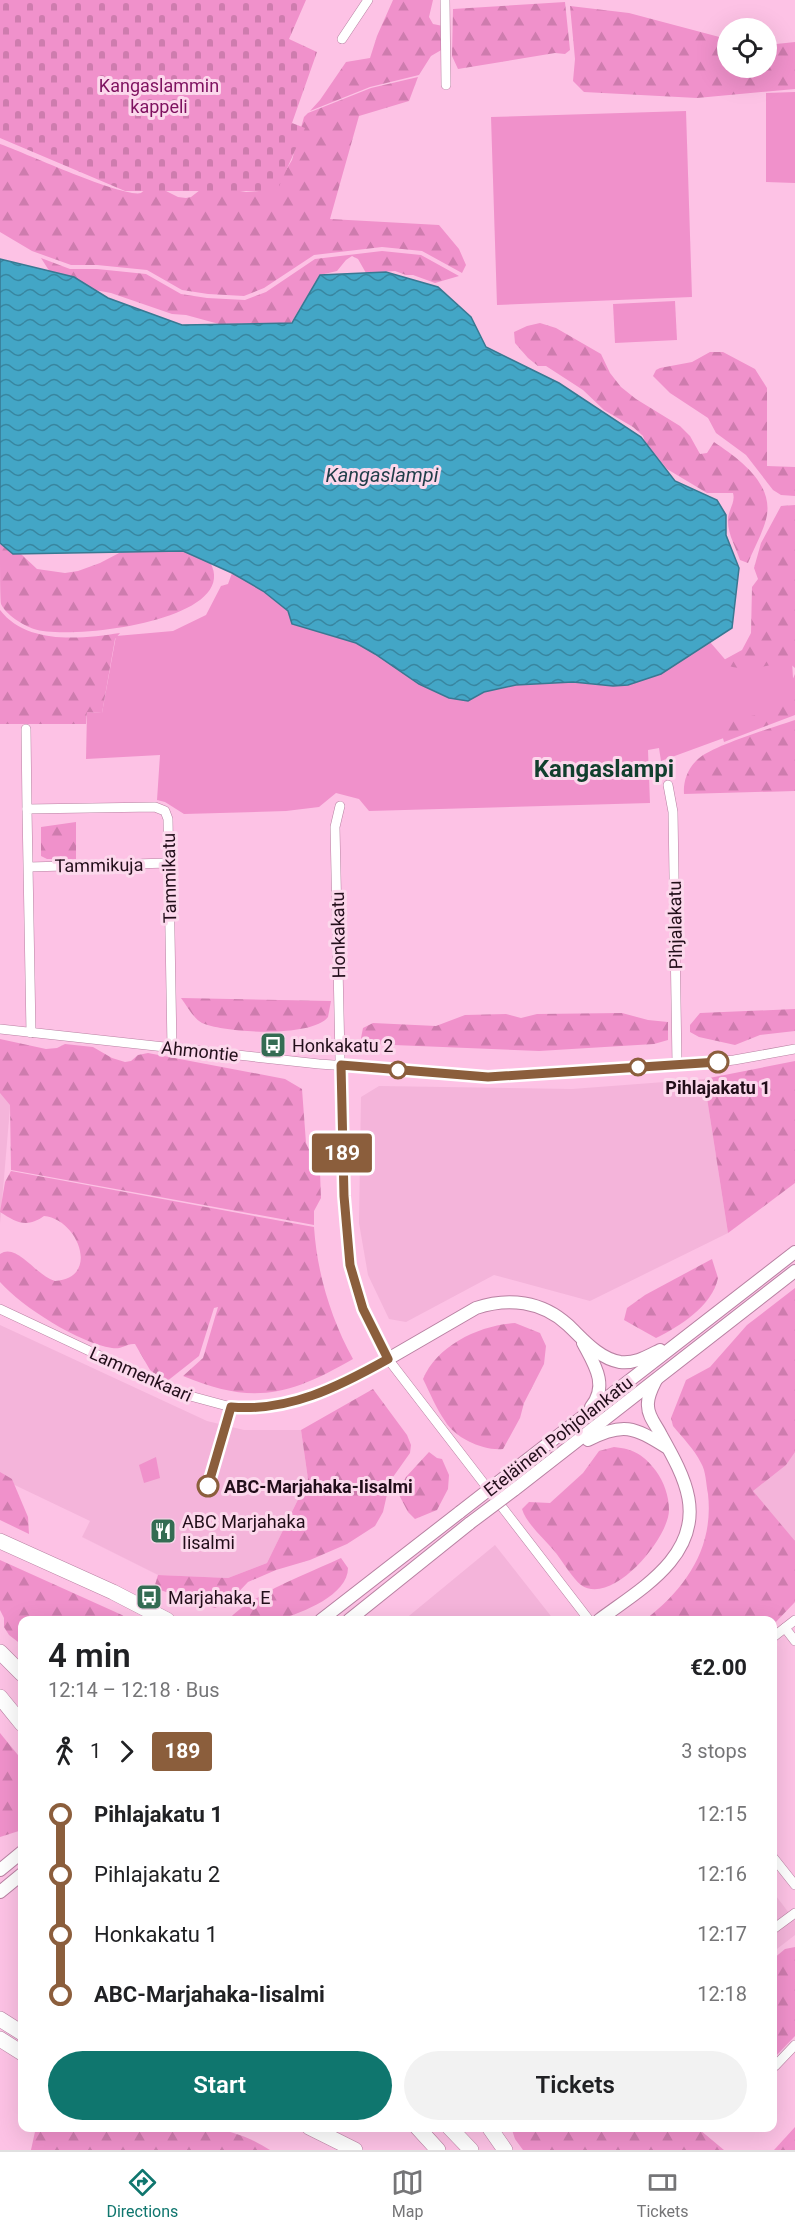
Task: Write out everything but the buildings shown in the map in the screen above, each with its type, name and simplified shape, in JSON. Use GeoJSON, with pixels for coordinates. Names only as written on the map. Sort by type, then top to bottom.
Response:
{"type":"FeatureCollection","features":[{"type":"Feature","properties":{"kind":"highway"},"geometry":{"type":"LineString","coordinates":[[0,1542],[113,1592],[159,1616]]}},
{"type":"Feature","properties":{"kind":"highway"},"geometry":{"type":"LineString","coordinates":[[0,1652],[18,1670]]}},
{"type":"Feature","properties":{"kind":"highway"},"geometry":{"type":"LineString","coordinates":[[0,1686],[18,1705]]}},
{"type":"Feature","properties":{"kind":"highway"},"geometry":{"type":"LineString","coordinates":[[0,1697],[18,1719]]}},
{"type":"Feature","properties":{"kind":"highway"},"geometry":{"type":"LineString","coordinates":[[0,2019],[18,2030]]}},
{"type":"Feature","properties":{"kind":"highway"},"geometry":{"type":"LineString","coordinates":[[0,2040],[18,2051]]}},
{"type":"Feature","properties":{"kind":"highway"},"geometry":{"type":"LineString","coordinates":[[319,2132],[355,2150]]}},
{"type":"Feature","properties":{"kind":"highway"},"geometry":{"type":"LineString","coordinates":[[422,2132],[438,2150]]}},
{"type":"Feature","properties":{"kind":"highway"},"geometry":{"type":"LineString","coordinates":[[454,2132],[471,2150]]}},
{"type":"Feature","properties":{"kind":"highway"},"geometry":{"type":"LineString","coordinates":[[492,2132],[505,2150]]}},
{"type":"Feature","properties":{"kind":"main road","name":"Eteläinen Pohjolankatu"},"geometry":{"type":"LineString","coordinates":[[326,1616],[795,1252]]}},
{"type":"Feature","properties":{"kind":"main road","name":"Eteläinen Pohjolankatu"},"geometry":{"type":"LineString","coordinates":[[354,1616],[795,1271]]}},
{"type":"Feature","properties":{"kind":"main road"},"geometry":{"type":"LineString","coordinates":[[388,1359],[465,1313],[499,1302],[524,1303],[546,1310],[567,1324],[604,1357],[622,1362],[640,1360],[690,1333]]}},
{"type":"Feature","properties":{"kind":"main road"},"geometry":{"type":"LineString","coordinates":[[579,1337],[599,1373],[600,1387],[596,1401],[585,1414]]}},
{"type":"Feature","properties":{"kind":"main road"},"geometry":{"type":"LineString","coordinates":[[604,1616],[663,1570],[682,1544],[688,1521],[689,1498],[684,1477],[647,1407],[657,1377]]}},
{"type":"Feature","properties":{"kind":"main road"},"geometry":{"type":"LineString","coordinates":[[563,1453],[606,1431],[625,1427],[642,1432],[666,1446]]}},
{"type":"Feature","properties":{"kind":"main road"},"geometry":{"type":"LineString","coordinates":[[0,1870],[18,1855]]}},
{"type":"Feature","properties":{"kind":"main road"},"geometry":{"type":"LineString","coordinates":[[0,1892],[18,1877]]}},
{"type":"Feature","properties":{"kind":"street"},"geometry":{"type":"LineString","coordinates":[[342,39],[368,0]]}},
{"type":"Feature","properties":{"kind":"street"},"geometry":{"type":"LineString","coordinates":[[446,0],[446,85]]}},
{"type":"Feature","properties":{"kind":"street"},"geometry":{"type":"LineString","coordinates":[[26,729],[31,1033]]}},
{"type":"Feature","properties":{"kind":"street","name":"Pihjalakatu"},"geometry":{"type":"LineString","coordinates":[[668,785],[673,812],[677,1064]]}},
{"type":"Feature","properties":{"kind":"street","name":"Honkakatu"},"geometry":{"type":"LineString","coordinates":[[340,806],[335,827],[344,1196],[350,1265],[363,1309],[388,1359],[586,1616]]}},
{"type":"Feature","properties":{"kind":"street","name":"Tammikatu"},"geometry":{"type":"LineString","coordinates":[[27,809],[160,808],[167,814],[172,1048]]}},
{"type":"Feature","properties":{"kind":"street","name":"Tammikuja"},"geometry":{"type":"LineString","coordinates":[[29,867],[169,863]]}},
{"type":"Feature","properties":{"kind":"street","name":"Ahmontie"},"geometry":{"type":"LineString","coordinates":[[0,1029],[341,1065],[488,1077],[734,1060],[795,1050]]}},
{"type":"Feature","properties":{"kind":"street","name":"Lammenkaari"},"geometry":{"type":"LineString","coordinates":[[0,1309],[179,1393],[231,1407],[263,1408],[305,1399],[388,1359]]}},
{"type":"Feature","properties":{"kind":"street"},"geometry":{"type":"LineString","coordinates":[[208,1486],[231,1407]]}},
{"type":"Feature","properties":{"kind":"street"},"geometry":{"type":"LineString","coordinates":[[777,1634],[795,1620]]}},
{"type":"Feature","properties":{"kind":"street"},"geometry":{"type":"LineString","coordinates":[[785,1628],[795,1641]]}},
{"type":"Feature","properties":{"kind":"street"},"geometry":{"type":"LineString","coordinates":[[777,1862],[795,1885]]}},
{"type":"Feature","properties":{"kind":"street"},"geometry":{"type":"LineString","coordinates":[[777,1926],[795,1913]]}},
{"type":"Feature","properties":{"kind":"street"},"geometry":{"type":"LineString","coordinates":[[777,2064],[795,2045]]}},
{"type":"Feature","properties":{"kind":"shaded area"},"geometry":{"type":"Polygon","coordinates":[[[0,1072],[13,1073],[0,1224],[0,1072]]]}},
{"type":"Feature","properties":{"kind":"shaded area"},"geometry":{"type":"Polygon","coordinates":[[[704,1079],[728,1233],[590,1301],[494,1275],[406,1322],[389,1319],[368,1275],[359,1223],[361,1097],[379,1086],[572,1089],[704,1079]]]}},
{"type":"Feature","properties":{"kind":"shaded area"},"geometry":{"type":"Polygon","coordinates":[[[0,1325],[207,1421],[244,1430],[301,1430],[308,1479],[267,1563],[228,1578],[158,1575],[82,1537],[90,1521],[0,1478],[0,1325]]]}},
{"type":"Feature","properties":{"kind":"shaded area"},"geometry":{"type":"Polygon","coordinates":[[[795,1447],[795,1545],[747,1488],[795,1447]]]}},
{"type":"Feature","properties":{"kind":"shaded area"},"geometry":{"type":"Polygon","coordinates":[[[495,1545],[551,1616],[409,1616],[495,1545]]]}},
{"type":"Feature","properties":{"kind":"shaded area"},"geometry":{"type":"Polygon","coordinates":[[[777,1897],[795,1921],[795,1935],[777,1949],[777,1897]]]}},
{"type":"Feature","properties":{"kind":"green space","name":"Kangaslammin kappeli"},"geometry":{"type":"Polygon","coordinates":[[[0,0],[306,0],[289,39],[317,52],[292,123],[305,128],[277,191],[125,191],[0,138],[0,0]]]}},
{"type":"Feature","properties":{"kind":"green space"},"geometry":{"type":"Polygon","coordinates":[[[393,0],[433,0],[429,17],[433,24],[443,26],[443,49],[431,56],[419,75],[370,87],[310,111],[346,62],[370,58],[393,0]]]}},
{"type":"Feature","properties":{"kind":"green space"},"geometry":{"type":"Polygon","coordinates":[[[565,2],[570,50],[565,54],[555,53],[458,69],[452,56],[453,9],[565,2]]]}},
{"type":"Feature","properties":{"kind":"green space"},"geometry":{"type":"Polygon","coordinates":[[[570,6],[629,13],[717,36],[717,78],[777,78],[777,44],[795,42],[795,89],[697,98],[584,92],[573,81],[575,59],[570,6]]]}},
{"type":"Feature","properties":{"kind":"green space"},"geometry":{"type":"Polygon","coordinates":[[[418,77],[409,101],[359,116],[330,219],[439,225],[459,249],[466,265],[462,273],[422,251],[382,247],[314,255],[264,288],[244,296],[208,294],[182,290],[147,270],[71,265],[32,251],[0,232],[0,144],[95,182],[131,193],[141,193],[148,187],[162,189],[178,197],[186,198],[200,190],[222,188],[246,192],[259,191],[286,170],[292,160],[304,117],[308,113],[371,88],[418,77]]]}},
{"type":"Feature","properties":{"kind":"green space"},"geometry":{"type":"Polygon","coordinates":[[[795,92],[795,183],[766,182],[766,93],[795,92]]]}},
{"type":"Feature","properties":{"kind":"green space"},"geometry":{"type":"Polygon","coordinates":[[[686,111],[692,297],[497,305],[491,117],[686,111]]]}},
{"type":"Feature","properties":{"kind":"green space"},"geometry":{"type":"Polygon","coordinates":[[[382,251],[421,255],[459,276],[435,283],[395,271],[366,273],[358,259],[352,256],[337,271],[320,275],[291,323],[219,324],[186,315],[172,314],[111,293],[57,283],[41,258],[70,269],[146,274],[181,294],[245,300],[266,292],[315,259],[382,251]]]}},
{"type":"Feature","properties":{"kind":"green space"},"geometry":{"type":"Polygon","coordinates":[[[675,301],[677,340],[615,343],[613,304],[675,301]]]}},
{"type":"Feature","properties":{"kind":"green space"},"geometry":{"type":"Polygon","coordinates":[[[540,323],[556,328],[601,354],[610,373],[621,387],[680,426],[690,436],[700,454],[707,453],[714,442],[752,473],[764,492],[767,515],[748,563],[740,560],[728,527],[733,493],[707,493],[667,469],[645,442],[643,436],[633,427],[604,410],[583,390],[546,366],[538,366],[528,358],[515,343],[514,332],[540,323]]]}},
{"type":"Feature","properties":{"kind":"green space"},"geometry":{"type":"Polygon","coordinates":[[[710,352],[723,352],[755,369],[767,388],[767,466],[795,467],[795,496],[781,495],[773,490],[746,455],[716,433],[708,418],[670,393],[653,376],[660,368],[692,362],[710,352]]]}},
{"type":"Feature","properties":{"kind":"green space"},"geometry":{"type":"Polygon","coordinates":[[[795,505],[795,668],[789,663],[754,668],[729,666],[720,662],[742,650],[751,633],[752,587],[758,579],[754,568],[761,543],[781,506],[795,505]]]}},
{"type":"Feature","properties":{"kind":"green space"},"geometry":{"type":"Polygon","coordinates":[[[0,544],[13,554],[21,554],[37,569],[65,573],[100,563],[121,552],[183,551],[210,562],[213,582],[201,599],[178,612],[147,622],[113,629],[80,632],[34,629],[15,619],[1,604],[0,544]]]}},
{"type":"Feature","properties":{"kind":"green space"},"geometry":{"type":"Polygon","coordinates":[[[232,573],[264,591],[288,611],[292,624],[356,643],[419,684],[449,698],[468,701],[484,692],[516,685],[573,682],[613,686],[628,685],[661,674],[710,642],[729,664],[792,661],[795,712],[661,761],[659,748],[648,750],[650,803],[369,811],[359,799],[336,793],[319,807],[286,811],[184,814],[165,802],[157,800],[160,755],[86,759],[87,712],[102,713],[116,636],[173,631],[206,615],[221,586],[228,584],[232,573]]]}},
{"type":"Feature","properties":{"kind":"green space"},"geometry":{"type":"Polygon","coordinates":[[[0,610],[11,621],[40,634],[72,638],[120,633],[115,639],[102,713],[87,712],[86,724],[0,724],[0,610]]]}},
{"type":"Feature","properties":{"kind":"green space"},"geometry":{"type":"Polygon","coordinates":[[[795,674],[795,715],[724,742],[720,727],[722,722],[766,711],[783,695],[795,674]]]}},
{"type":"Feature","properties":{"kind":"green space"},"geometry":{"type":"Polygon","coordinates":[[[795,720],[795,791],[684,794],[687,775],[698,759],[744,737],[795,720]]]}},
{"type":"Feature","properties":{"kind":"green space"},"geometry":{"type":"Polygon","coordinates":[[[76,822],[76,859],[47,859],[41,856],[41,827],[76,822]]]}},
{"type":"Feature","properties":{"kind":"green space"},"geometry":{"type":"Polygon","coordinates":[[[181,998],[331,1001],[328,1017],[319,1024],[287,1031],[267,1032],[229,1029],[202,1023],[181,998]]]}},
{"type":"Feature","properties":{"kind":"green space"},"geometry":{"type":"Polygon","coordinates":[[[795,1009],[795,1031],[760,1035],[735,1045],[699,1037],[690,1032],[690,1025],[700,1013],[795,1009]]]}},
{"type":"Feature","properties":{"kind":"green space"},"geometry":{"type":"Polygon","coordinates":[[[622,1013],[648,1020],[668,1022],[668,1040],[654,1044],[539,1051],[369,1044],[361,1038],[363,1028],[373,1023],[436,1026],[465,1015],[506,1014],[521,1018],[537,1014],[622,1013]]]}},
{"type":"Feature","properties":{"kind":"green space"},"geometry":{"type":"Polygon","coordinates":[[[0,1039],[46,1049],[57,1048],[65,1044],[93,1047],[112,1058],[125,1062],[148,1053],[285,1079],[302,1089],[306,1143],[320,1173],[321,1198],[314,1211],[314,1225],[11,1170],[10,1105],[0,1093],[0,1039]]]}},
{"type":"Feature","properties":{"kind":"green space"},"geometry":{"type":"Polygon","coordinates":[[[795,1061],[795,1183],[728,1233],[704,1079],[795,1061]]]}},
{"type":"Feature","properties":{"kind":"green space"},"geometry":{"type":"Polygon","coordinates":[[[11,1171],[314,1227],[318,1261],[326,1295],[353,1359],[330,1372],[289,1388],[250,1393],[230,1391],[183,1376],[203,1358],[218,1307],[214,1308],[199,1356],[166,1382],[150,1370],[135,1344],[112,1348],[68,1332],[36,1313],[0,1282],[0,1254],[6,1252],[13,1252],[20,1256],[55,1281],[69,1277],[77,1270],[81,1260],[75,1237],[67,1227],[56,1220],[44,1216],[32,1222],[22,1223],[0,1212],[5,1182],[11,1171]]]}},
{"type":"Feature","properties":{"kind":"green space"},"geometry":{"type":"Polygon","coordinates":[[[712,1259],[718,1278],[715,1288],[694,1314],[675,1328],[656,1338],[624,1320],[627,1308],[645,1295],[712,1259]]]}},
{"type":"Feature","properties":{"kind":"green space"},"geometry":{"type":"Polygon","coordinates":[[[795,1288],[795,1452],[786,1465],[753,1491],[795,1541],[795,1602],[777,1621],[777,1616],[650,1616],[673,1594],[694,1565],[702,1549],[709,1514],[704,1470],[695,1453],[673,1426],[671,1418],[686,1380],[710,1367],[747,1325],[795,1288]]]}},
{"type":"Feature","properties":{"kind":"green space"},"geometry":{"type":"Polygon","coordinates":[[[515,1323],[540,1333],[546,1346],[544,1364],[524,1403],[520,1418],[503,1449],[478,1446],[462,1438],[450,1427],[423,1379],[438,1356],[461,1339],[488,1328],[515,1323]]]}},
{"type":"Feature","properties":{"kind":"green space"},"geometry":{"type":"Polygon","coordinates":[[[373,1389],[407,1435],[411,1445],[410,1453],[393,1477],[383,1512],[375,1526],[347,1544],[248,1582],[230,1601],[215,1608],[154,1588],[158,1575],[228,1578],[267,1563],[308,1479],[301,1430],[373,1389]]]}},
{"type":"Feature","properties":{"kind":"green space"},"geometry":{"type":"Polygon","coordinates":[[[614,1447],[638,1454],[652,1465],[664,1484],[669,1510],[660,1537],[637,1566],[608,1586],[594,1589],[581,1585],[575,1579],[532,1526],[522,1509],[529,1502],[550,1503],[583,1473],[599,1451],[614,1447]]]}},
{"type":"Feature","properties":{"kind":"green space"},"geometry":{"type":"Polygon","coordinates":[[[429,1452],[442,1459],[449,1475],[448,1489],[437,1510],[415,1519],[408,1512],[398,1493],[406,1477],[429,1452]]]}},
{"type":"Feature","properties":{"kind":"green space"},"geometry":{"type":"Polygon","coordinates":[[[156,1457],[160,1478],[144,1483],[139,1465],[156,1457]]]}},
{"type":"Feature","properties":{"kind":"green space"},"geometry":{"type":"Polygon","coordinates":[[[0,1472],[12,1479],[28,1517],[29,1534],[0,1520],[0,1472]]]}},
{"type":"Feature","properties":{"kind":"green space"},"geometry":{"type":"Polygon","coordinates":[[[341,1558],[348,1568],[346,1578],[340,1587],[322,1601],[300,1612],[289,1616],[232,1616],[265,1593],[341,1558]]]}},
{"type":"Feature","properties":{"kind":"green space"},"geometry":{"type":"Polygon","coordinates":[[[0,1560],[123,1616],[18,1616],[18,1642],[9,1635],[4,1627],[4,1618],[0,1610],[0,1560]]]}},
{"type":"Feature","properties":{"kind":"green space"},"geometry":{"type":"Polygon","coordinates":[[[0,1733],[18,1755],[18,1831],[0,1837],[0,1733]]]}},
{"type":"Feature","properties":{"kind":"green space"},"geometry":{"type":"Polygon","coordinates":[[[795,1947],[795,2036],[777,2055],[777,1956],[785,1949],[795,1947]]]}},
{"type":"Feature","properties":{"kind":"green space"},"geometry":{"type":"Polygon","coordinates":[[[795,2127],[795,2150],[774,2150],[795,2127]]]}},
{"type":"Feature","properties":{"kind":"green space"},"geometry":{"type":"Polygon","coordinates":[[[35,2132],[230,2132],[255,2141],[270,2150],[31,2150],[35,2132]]]}},
{"type":"Feature","properties":{"kind":"green space"},"geometry":{"type":"Polygon","coordinates":[[[513,2132],[702,2132],[724,2150],[523,2150],[513,2132]]]}},
{"type":"Feature","properties":{"kind":"water","name":"Kangaslampi"},"geometry":{"type":"Polygon","coordinates":[[[0,259],[74,277],[108,298],[182,325],[292,323],[320,275],[386,272],[438,287],[471,317],[486,347],[559,383],[641,437],[675,481],[717,500],[726,515],[726,535],[739,568],[732,628],[661,674],[628,685],[613,686],[573,682],[516,685],[484,692],[468,701],[449,698],[419,684],[356,643],[292,624],[288,611],[263,591],[232,573],[183,551],[13,554],[0,543],[0,259]]]}},
{"type":"Feature","properties":{"kind":"bus line","name":"189"},"geometry":{"type":"LineString","coordinates":[[208,1486],[231,1407],[263,1408],[305,1399],[388,1359],[363,1309],[350,1265],[345,1225],[341,1065],[488,1077],[718,1062]]}},
{"type":"Feature","properties":{"kind":"place","name":"Honkakatu 2"},"geometry":{"type":"Point","coordinates":[273,1045]}},
{"type":"Feature","properties":{"kind":"place","name":"Pihlajakatu 1"},"geometry":{"type":"Point","coordinates":[718,1062]}},
{"type":"Feature","properties":{"kind":"place","name":"ABC-Marjahaka-Iisalmi"},"geometry":{"type":"Point","coordinates":[208,1486]}},
{"type":"Feature","properties":{"kind":"place","name":"ABC Marjahaka Iisalmi"},"geometry":{"type":"Point","coordinates":[163,1531]}},
{"type":"Feature","properties":{"kind":"place","name":"Marjahaka, E"},"geometry":{"type":"Point","coordinates":[149,1597]}},
{"type":"Feature","properties":{"kind":"district","name":"Kangaslampi"},"geometry":{"type":"Point","coordinates":[604,769]}}]}
